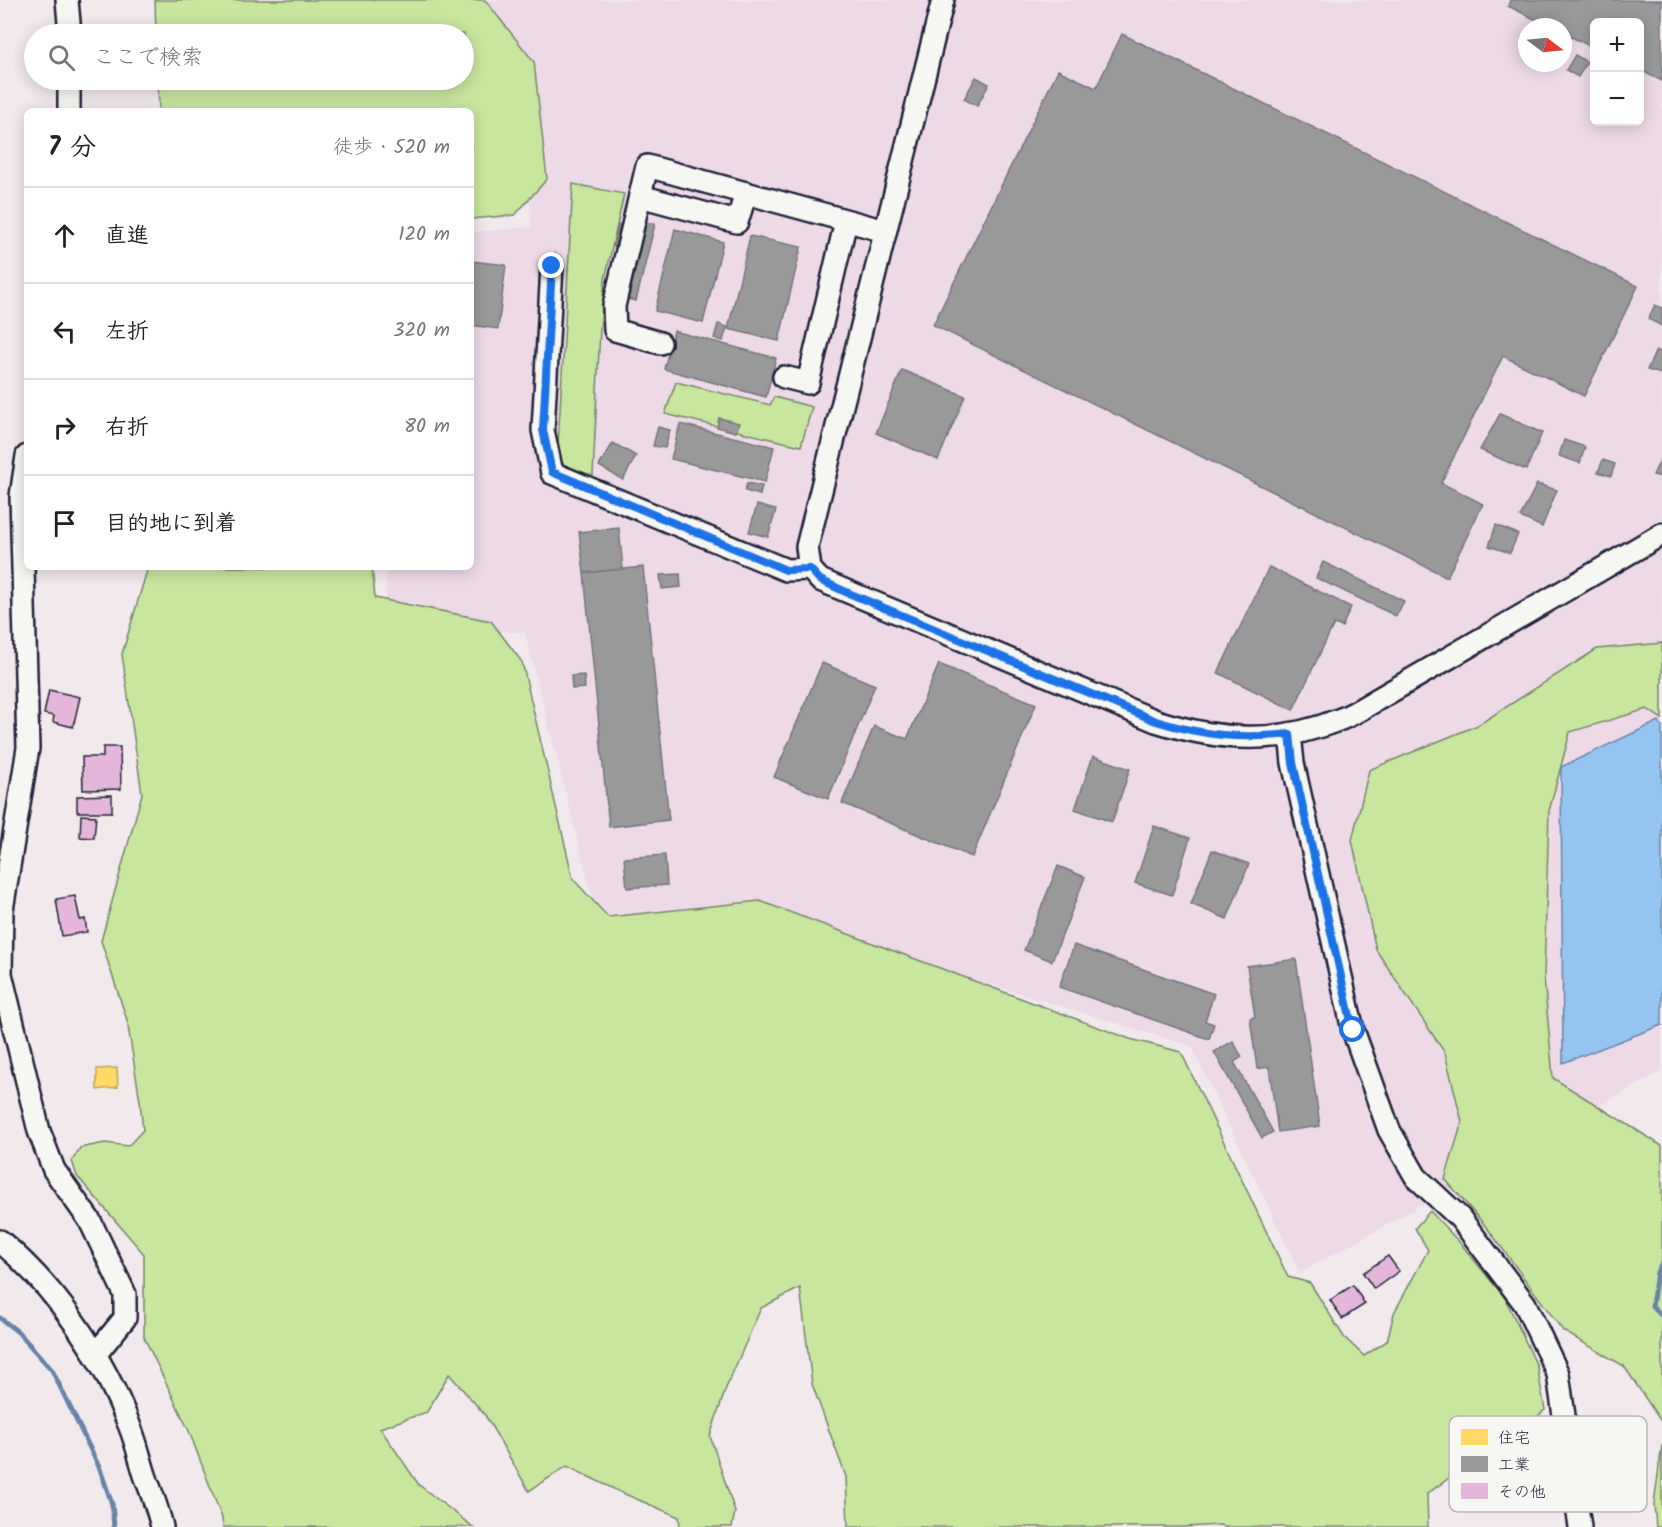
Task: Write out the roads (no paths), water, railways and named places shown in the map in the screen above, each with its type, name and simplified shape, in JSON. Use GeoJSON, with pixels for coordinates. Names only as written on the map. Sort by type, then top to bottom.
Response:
{"type":"FeatureCollection","features":[{"type":"Feature","properties":{"kind":"street"},"geometry":{"type":"LineString","coordinates":[[67,0],[69,24]]}},
{"type":"Feature","properties":{"kind":"street"},"geometry":{"type":"LineString","coordinates":[[943,0],[807,547],[810,569],[820,580],[1156,721],[1205,734],[1261,737],[1312,729],[1342,718],[1662,534]]}},
{"type":"Feature","properties":{"kind":"street"},"geometry":{"type":"LineString","coordinates":[[69,90],[69,108]]}},
{"type":"Feature","properties":{"kind":"street"},"geometry":{"type":"LineString","coordinates":[[660,343],[615,330],[614,306],[647,166],[885,231]]}},
{"type":"Feature","properties":{"kind":"street"},"geometry":{"type":"LineString","coordinates":[[640,196],[737,222],[746,193]]}},
{"type":"Feature","properties":{"kind":"street"},"geometry":{"type":"LineString","coordinates":[[784,376],[808,383],[846,221]]}},
{"type":"Feature","properties":{"kind":"street"},"geometry":{"type":"LineString","coordinates":[[552,266],[543,430],[552,472],[786,570],[810,569]]}},
{"type":"Feature","properties":{"kind":"street"},"geometry":{"type":"LineString","coordinates":[[24,476],[21,496],[28,748],[2,910],[1,974],[39,1131],[54,1170],[90,1221],[125,1294],[125,1318],[95,1355]]}},
{"type":"Feature","properties":{"kind":"street"},"geometry":{"type":"LineString","coordinates":[[1290,734],[1293,763],[1353,1030],[1389,1130],[1416,1178],[1460,1218],[1525,1304],[1558,1374],[1564,1416]]}},
{"type":"Feature","properties":{"kind":"street"},"geometry":{"type":"LineString","coordinates":[[0,1241],[34,1272],[58,1300],[95,1355],[130,1427],[162,1527]]}},
{"type":"Feature","properties":{"kind":"street"},"geometry":{"type":"LineString","coordinates":[[1578,1512],[1580,1527]]}},
{"type":"Feature","properties":{"kind":"water"},"geometry":{"type":"Polygon","coordinates":[[[1659,721],[1662,727],[1662,1025],[1563,1063],[1561,767],[1659,721]]]}},
{"type":"Feature","properties":{"kind":"waterway"},"geometry":{"type":"LineString","coordinates":[[1662,1264],[1657,1272],[1652,1306],[1662,1316]]}},
{"type":"Feature","properties":{"kind":"waterway"},"geometry":{"type":"LineString","coordinates":[[0,1318],[18,1332],[52,1370],[100,1469],[112,1504],[114,1527]]}}]}
